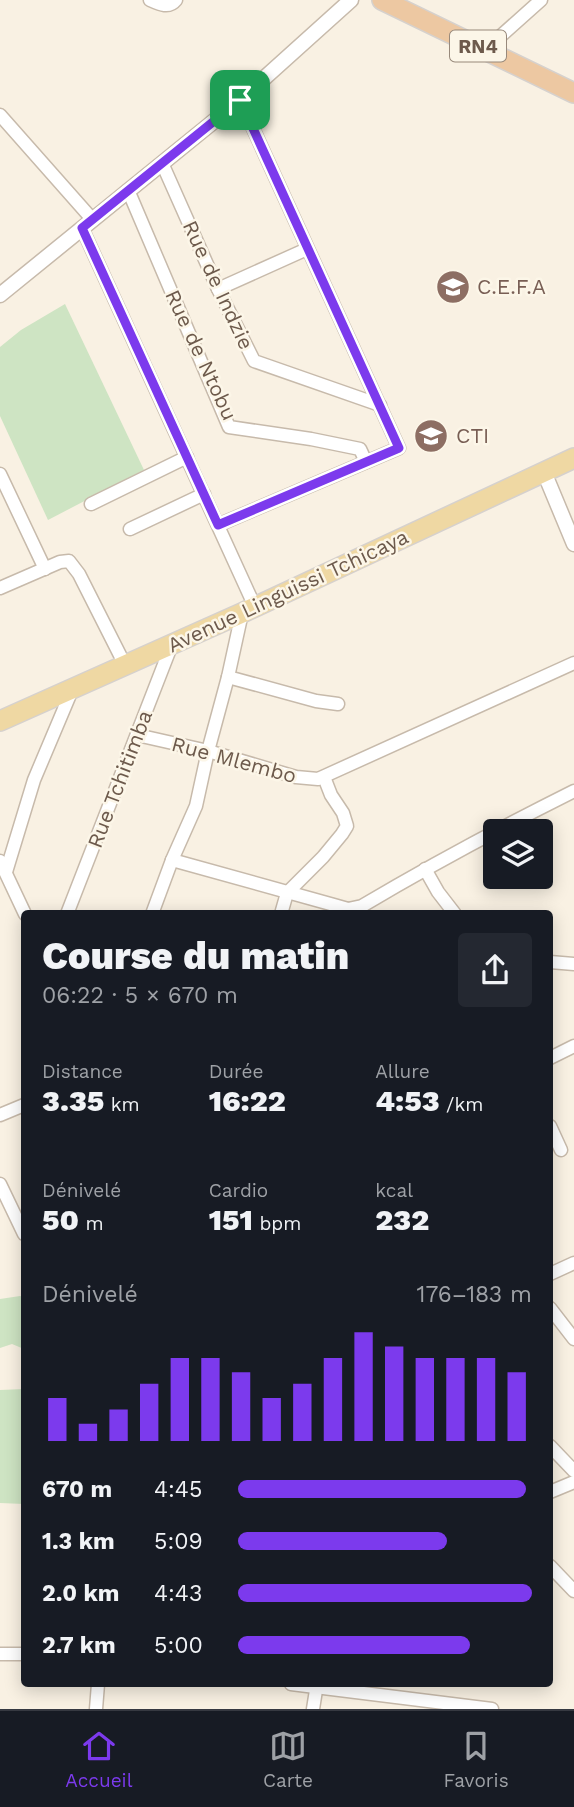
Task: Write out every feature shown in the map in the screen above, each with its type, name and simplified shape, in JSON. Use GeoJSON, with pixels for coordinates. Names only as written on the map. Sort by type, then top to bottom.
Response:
{"type":"FeatureCollection","features":[{"type":"Feature","properties":{"kind":"highway","name":"RN4"},"geometry":{"type":"LineString","coordinates":[[382,0],[574,93]]}},
{"type":"Feature","properties":{"kind":"main road","name":"Avenue Linguissi Tchicaya"},"geometry":{"type":"LineString","coordinates":[[0,721],[248,610],[574,458]]}},
{"type":"Feature","properties":{"kind":"street"},"geometry":{"type":"LineString","coordinates":[[150,0],[166,6],[176,0]]}},
{"type":"Feature","properties":{"kind":"street"},"geometry":{"type":"LineString","coordinates":[[2,290],[240,100],[351,0]]}},
{"type":"Feature","properties":{"kind":"street"},"geometry":{"type":"LineString","coordinates":[[485,50],[541,0]]}},
{"type":"Feature","properties":{"kind":"street"},"geometry":{"type":"LineString","coordinates":[[218,525],[399,448],[240,100]]}},
{"type":"Feature","properties":{"kind":"street"},"geometry":{"type":"LineString","coordinates":[[0,115],[87,223],[218,525],[248,610],[195,806],[153,910]]}},
{"type":"Feature","properties":{"kind":"street","name":"Rue de Indzie"},"geometry":{"type":"LineString","coordinates":[[162,163],[218,289],[254,361],[380,405]]}},
{"type":"Feature","properties":{"kind":"street","name":"Rue de Ntobu"},"geometry":{"type":"LineString","coordinates":[[128,191],[229,427],[360,449],[366,462]]}},
{"type":"Feature","properties":{"kind":"street"},"geometry":{"type":"LineString","coordinates":[[218,289],[307,249]]}},
{"type":"Feature","properties":{"kind":"street"},"geometry":{"type":"LineString","coordinates":[[91,504],[187,457]]}},
{"type":"Feature","properties":{"kind":"street"},"geometry":{"type":"LineString","coordinates":[[544,472],[574,544]]}},
{"type":"Feature","properties":{"kind":"street"},"geometry":{"type":"LineString","coordinates":[[1,476],[45,569]]}},
{"type":"Feature","properties":{"kind":"street"},"geometry":{"type":"LineString","coordinates":[[130,529],[204,494]]}},
{"type":"Feature","properties":{"kind":"street"},"geometry":{"type":"LineString","coordinates":[[1,586],[65,561],[72,564],[125,665]]}},
{"type":"Feature","properties":{"kind":"street","name":"Rue Tchitimba"},"geometry":{"type":"LineString","coordinates":[[69,910],[172,644]]}},
{"type":"Feature","properties":{"kind":"street","name":"Rue Mlembo"},"geometry":{"type":"LineString","coordinates":[[137,735],[208,751],[296,776],[310,779],[324,777],[574,663]]}},
{"type":"Feature","properties":{"kind":"street"},"geometry":{"type":"LineString","coordinates":[[228,677],[316,701],[338,704]]}},
{"type":"Feature","properties":{"kind":"street"},"geometry":{"type":"LineString","coordinates":[[23,910],[3,866],[34,780],[72,690]]}},
{"type":"Feature","properties":{"kind":"street"},"geometry":{"type":"LineString","coordinates":[[282,910],[287,893],[323,857],[347,826],[324,777]]}},
{"type":"Feature","properties":{"kind":"street"},"geometry":{"type":"LineString","coordinates":[[172,860],[354,909],[520,817],[574,791]]}},
{"type":"Feature","properties":{"kind":"street"},"geometry":{"type":"LineString","coordinates":[[425,869],[452,910]]}},
{"type":"Feature","properties":{"kind":"street"},"geometry":{"type":"LineString","coordinates":[[553,961],[574,964]]}},
{"type":"Feature","properties":{"kind":"street"},"geometry":{"type":"LineString","coordinates":[[553,1056],[574,1046]]}},
{"type":"Feature","properties":{"kind":"street"},"geometry":{"type":"LineString","coordinates":[[0,1115],[21,1106]]}},
{"type":"Feature","properties":{"kind":"street"},"geometry":{"type":"LineString","coordinates":[[553,1133],[561,1150]]}},
{"type":"Feature","properties":{"kind":"street"},"geometry":{"type":"LineString","coordinates":[[0,1184],[21,1228]]}},
{"type":"Feature","properties":{"kind":"street"},"geometry":{"type":"LineString","coordinates":[[553,1273],[574,1263]]}},
{"type":"Feature","properties":{"kind":"street"},"geometry":{"type":"LineString","coordinates":[[553,1312],[574,1339]]}},
{"type":"Feature","properties":{"kind":"street"},"geometry":{"type":"LineString","coordinates":[[553,1449],[574,1471]]}},
{"type":"Feature","properties":{"kind":"street"},"geometry":{"type":"LineString","coordinates":[[553,1491],[574,1482]]}},
{"type":"Feature","properties":{"kind":"street"},"geometry":{"type":"LineString","coordinates":[[553,1569],[574,1591]]}},
{"type":"Feature","properties":{"kind":"street"},"geometry":{"type":"LineString","coordinates":[[0,1654],[21,1654]]}},
{"type":"Feature","properties":{"kind":"street"},"geometry":{"type":"LineString","coordinates":[[96,1709],[98,1687]]}},
{"type":"Feature","properties":{"kind":"street"},"geometry":{"type":"LineString","coordinates":[[313,1709],[316,1687]]}},
{"type":"Feature","properties":{"kind":"street"},"geometry":{"type":"LineString","coordinates":[[331,1687],[492,1709]]}},
{"type":"Feature","properties":{"kind":"green space"},"geometry":{"type":"Polygon","coordinates":[[[65,304],[144,470],[48,520],[0,416],[0,347],[21,330],[65,304]]]}},
{"type":"Feature","properties":{"kind":"green space"},"geometry":{"type":"Polygon","coordinates":[[[21,1296],[21,1348],[12,1344],[0,1348],[0,1299],[21,1296]]]}},
{"type":"Feature","properties":{"kind":"green space"},"geometry":{"type":"Polygon","coordinates":[[[21,1389],[21,1504],[0,1503],[0,1390],[21,1389]]]}},
{"type":"Feature","properties":{"kind":"place","name":"C.E.F.A"},"geometry":{"type":"Point","coordinates":[453,287]}},
{"type":"Feature","properties":{"kind":"place","name":"CTI"},"geometry":{"type":"Point","coordinates":[431,436]}},
{"type":"Feature","properties":{"kind":"route"},"geometry":{"type":"LineString","coordinates":[[240,100],[399,448],[218,525],[82,228],[240,100]]}}]}
